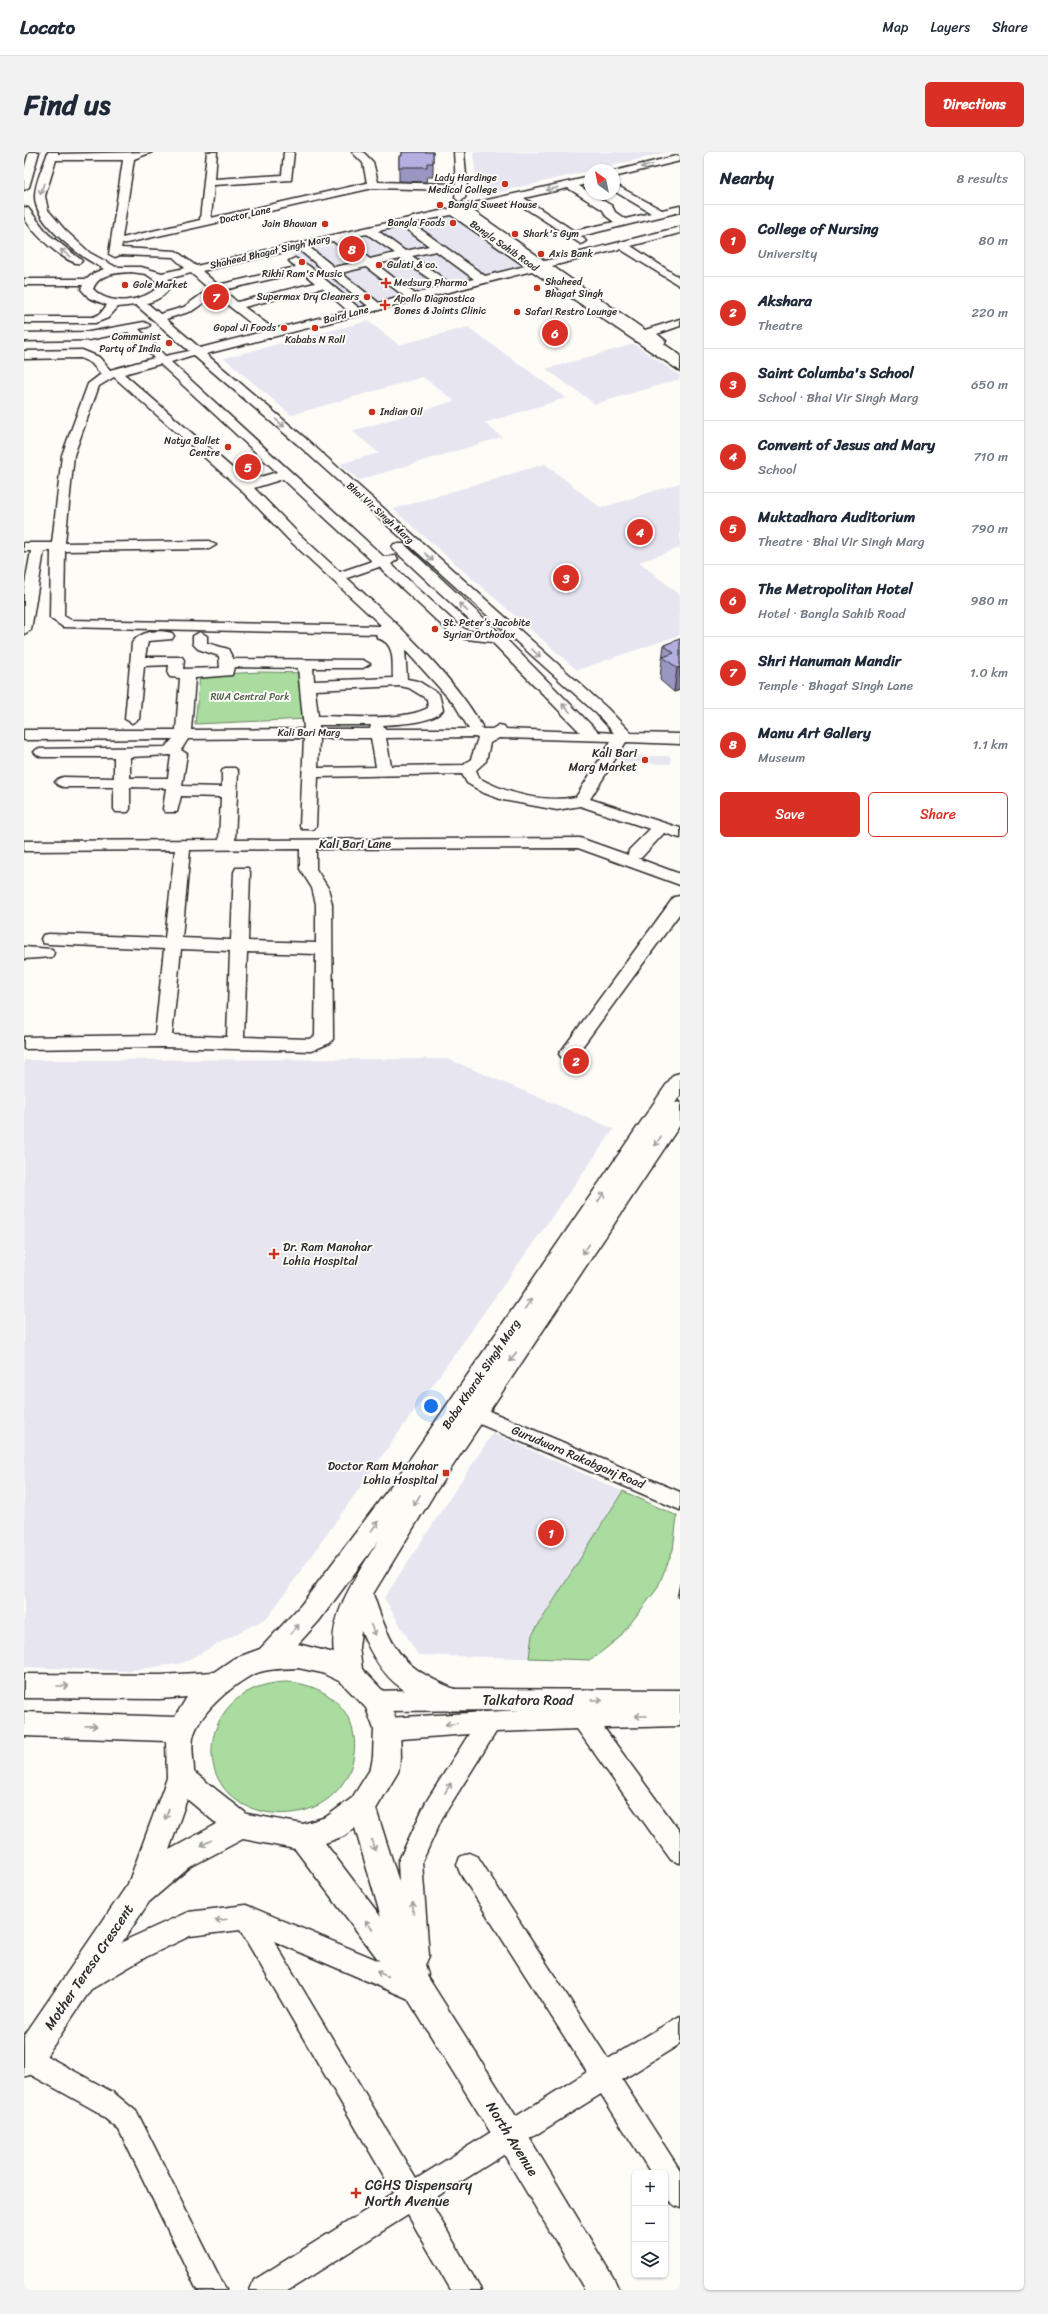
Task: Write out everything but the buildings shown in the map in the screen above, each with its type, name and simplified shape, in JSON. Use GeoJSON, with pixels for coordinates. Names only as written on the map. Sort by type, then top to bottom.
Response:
{"type":"FeatureCollection","features":[{"type":"Feature","properties":{"kind":"main road","name":"Baba Kharak Singh Marg"},"geometry":{"type":"LineString","coordinates":[[269,1658],[310,1613],[408,1482],[680,1080]]}},
{"type":"Feature","properties":{"kind":"main road","name":"Baba Kharak Singh Marg"},"geometry":{"type":"LineString","coordinates":[[350,1674],[346,1647],[348,1627],[360,1593],[425,1487],[680,1109]]}},
{"type":"Feature","properties":{"kind":"main road"},"geometry":{"type":"LineString","coordinates":[[360,1593],[368,1619],[388,1660],[413,1682],[450,1699]]}},
{"type":"Feature","properties":{"kind":"main road"},"geometry":{"type":"LineString","coordinates":[[298,1656],[326,1662],[350,1674],[376,1701],[387,1729],[387,1757],[384,1772],[362,1807],[334,1827],[304,1837],[241,1826],[180,1778],[179,1740],[182,1729],[195,1707],[219,1683],[242,1667],[269,1658],[298,1656]]}},
{"type":"Feature","properties":{"kind":"main road"},"geometry":{"type":"LineString","coordinates":[[24,1686],[160,1687],[219,1683]]}},
{"type":"Feature","properties":{"kind":"main road"},"geometry":{"type":"LineString","coordinates":[[24,1724],[182,1729]]}},
{"type":"Feature","properties":{"kind":"main road","name":"Mother Teresa Crescent"},"geometry":{"type":"LineString","coordinates":[[26,2060],[139,1892],[180,1778]]}},
{"type":"Feature","properties":{"kind":"main road","name":"North Avenue"},"geometry":{"type":"LineString","coordinates":[[362,1807],[418,1989]]}},
{"type":"Feature","properties":{"kind":"main road","name":"Mother Teresa Crescent"},"geometry":{"type":"LineString","coordinates":[[139,1892],[180,1858],[241,1826]]}},
{"type":"Feature","properties":{"kind":"main road","name":"North Avenue"},"geometry":{"type":"LineString","coordinates":[[304,1837],[418,1989],[510,2135],[603,2290]]}},
{"type":"Feature","properties":{"kind":"street"},"geometry":{"type":"LineString","coordinates":[[24,187],[26,173],[34,152]]}},
{"type":"Feature","properties":{"kind":"street"},"geometry":{"type":"LineString","coordinates":[[114,270],[86,255],[60,232],[43,211],[40,196],[53,155],[129,157],[146,152]]}},
{"type":"Feature","properties":{"kind":"street"},"geometry":{"type":"LineString","coordinates":[[205,224],[212,152]]}},
{"type":"Feature","properties":{"kind":"street"},"geometry":{"type":"LineString","coordinates":[[210,182],[287,178],[290,152]]}},
{"type":"Feature","properties":{"kind":"street"},"geometry":{"type":"LineString","coordinates":[[356,152],[368,162],[373,185]]}},
{"type":"Feature","properties":{"kind":"street"},"geometry":{"type":"LineString","coordinates":[[458,208],[462,187],[459,152]]}},
{"type":"Feature","properties":{"kind":"street"},"geometry":{"type":"LineString","coordinates":[[114,270],[113,260],[117,247],[121,202],[129,157]]}},
{"type":"Feature","properties":{"kind":"street"},"geometry":{"type":"LineString","coordinates":[[620,173],[680,158]]}},
{"type":"Feature","properties":{"kind":"street","name":"Shaheed Bhagat Singh Marg"},"geometry":{"type":"LineString","coordinates":[[160,277],[458,208],[517,198],[584,182]]}},
{"type":"Feature","properties":{"kind":"street","name":"Doctor Lane"},"geometry":{"type":"LineString","coordinates":[[117,247],[157,234],[373,185],[462,187]]}},
{"type":"Feature","properties":{"kind":"street"},"geometry":{"type":"LineString","coordinates":[[570,185],[608,208],[610,214],[624,223]]}},
{"type":"Feature","properties":{"kind":"street"},"geometry":{"type":"LineString","coordinates":[[620,190],[661,214]]}},
{"type":"Feature","properties":{"kind":"street"},"geometry":{"type":"LineString","coordinates":[[517,198],[596,251]]}},
{"type":"Feature","properties":{"kind":"street","name":"Bangla Sahib Road"},"geometry":{"type":"LineString","coordinates":[[458,208],[680,367]]}},
{"type":"Feature","properties":{"kind":"street"},"geometry":{"type":"LineString","coordinates":[[572,235],[680,209]]}},
{"type":"Feature","properties":{"kind":"street"},"geometry":{"type":"LineString","coordinates":[[24,210],[44,236],[91,282],[96,298],[127,303]]}},
{"type":"Feature","properties":{"kind":"street"},"geometry":{"type":"LineString","coordinates":[[402,221],[483,280]]}},
{"type":"Feature","properties":{"kind":"street"},"geometry":{"type":"LineString","coordinates":[[368,229],[449,288]]}},
{"type":"Feature","properties":{"kind":"street","name":"Baird Lane"},"geometry":{"type":"LineString","coordinates":[[112,374],[162,360],[378,308],[537,265],[680,230]]}},
{"type":"Feature","properties":{"kind":"street"},"geometry":{"type":"LineString","coordinates":[[157,234],[172,253]]}},
{"type":"Feature","properties":{"kind":"street"},"geometry":{"type":"LineString","coordinates":[[31,235],[44,236]]}},
{"type":"Feature","properties":{"kind":"street"},"geometry":{"type":"LineString","coordinates":[[334,237],[413,298]]}},
{"type":"Feature","properties":{"kind":"street"},"geometry":{"type":"LineString","coordinates":[[300,245],[378,308]]}},
{"type":"Feature","properties":{"kind":"street"},"geometry":{"type":"LineString","coordinates":[[622,245],[680,283]]}},
{"type":"Feature","properties":{"kind":"street"},"geometry":{"type":"LineString","coordinates":[[333,271],[437,246]]}},
{"type":"Feature","properties":{"kind":"street"},"geometry":{"type":"LineString","coordinates":[[117,247],[172,253],[180,257],[235,306],[271,333]]}},
{"type":"Feature","properties":{"kind":"street"},"geometry":{"type":"LineString","coordinates":[[281,249],[358,313]]}},
{"type":"Feature","properties":{"kind":"street","name":"Bangla Sahib Road"},"geometry":{"type":"LineString","coordinates":[[537,265],[680,360]]}},
{"type":"Feature","properties":{"kind":"street"},"geometry":{"type":"LineString","coordinates":[[24,337],[89,336],[131,328],[188,309],[216,289],[305,268]]}},
{"type":"Feature","properties":{"kind":"street"},"geometry":{"type":"LineString","coordinates":[[24,288],[91,282],[114,270],[143,270],[160,277],[165,282],[164,288],[159,294],[127,303],[102,317],[84,321],[24,320]]}},
{"type":"Feature","properties":{"kind":"street"},"geometry":{"type":"LineString","coordinates":[[24,282],[91,282]]}},
{"type":"Feature","properties":{"kind":"street"},"geometry":{"type":"LineString","coordinates":[[235,306],[324,284]]}},
{"type":"Feature","properties":{"kind":"street","name":"Bhai Vir Singh Marg"},"geometry":{"type":"LineString","coordinates":[[127,303],[154,321],[302,442],[622,734]]}},
{"type":"Feature","properties":{"kind":"street"},"geometry":{"type":"LineString","coordinates":[[102,317],[114,332]]}},
{"type":"Feature","properties":{"kind":"street"},"geometry":{"type":"LineString","coordinates":[[680,322],[648,333],[680,355]]}},
{"type":"Feature","properties":{"kind":"street"},"geometry":{"type":"LineString","coordinates":[[131,328],[162,360],[459,632],[497,638]]}},
{"type":"Feature","properties":{"kind":"street","name":"Bhai Vir Singh Marg"},"geometry":{"type":"LineString","coordinates":[[193,353],[497,638],[590,732]]}},
{"type":"Feature","properties":{"kind":"street"},"geometry":{"type":"LineString","coordinates":[[24,355],[82,354],[95,360],[245,486],[294,537],[395,630],[461,703],[475,726]]}},
{"type":"Feature","properties":{"kind":"street"},"geometry":{"type":"LineString","coordinates":[[112,374],[96,381],[94,384],[68,455],[58,547],[58,618],[68,624],[395,630]]}},
{"type":"Feature","properties":{"kind":"street"},"geometry":{"type":"LineString","coordinates":[[245,486],[286,474]]}},
{"type":"Feature","properties":{"kind":"street"},"geometry":{"type":"LineString","coordinates":[[24,630],[31,547],[209,545]]}},
{"type":"Feature","properties":{"kind":"street"},"geometry":{"type":"LineString","coordinates":[[337,576],[406,554]]}},
{"type":"Feature","properties":{"kind":"street"},"geometry":{"type":"LineString","coordinates":[[132,720],[139,662],[139,643],[144,637],[385,635],[398,644],[400,682]]}},
{"type":"Feature","properties":{"kind":"street"},"geometry":{"type":"LineString","coordinates":[[139,662],[177,660],[175,674],[227,672],[228,663],[226,655],[222,651],[204,647],[200,644],[200,636]]}},
{"type":"Feature","properties":{"kind":"street"},"geometry":{"type":"LineString","coordinates":[[228,663],[305,665],[363,664]]}},
{"type":"Feature","properties":{"kind":"street"},"geometry":{"type":"LineString","coordinates":[[305,665],[312,727],[308,826]]}},
{"type":"Feature","properties":{"kind":"street"},"geometry":{"type":"LineString","coordinates":[[42,752],[167,752],[175,748],[184,731],[188,674]]}},
{"type":"Feature","properties":{"kind":"street"},"geometry":{"type":"LineString","coordinates":[[308,686],[400,682],[413,684],[434,697],[436,710],[430,715],[411,718],[312,727]]}},
{"type":"Feature","properties":{"kind":"street","name":"Kali Bari Marg"},"geometry":{"type":"LineString","coordinates":[[378,730],[475,726],[498,730]]}},
{"type":"Feature","properties":{"kind":"street","name":"Kali Bari Marg"},"geometry":{"type":"LineString","coordinates":[[24,735],[312,727],[378,730],[498,730],[622,734]]}},
{"type":"Feature","properties":{"kind":"street"},"geometry":{"type":"LineString","coordinates":[[622,734],[680,728]]}},
{"type":"Feature","properties":{"kind":"street","name":"Kali Bari Marg"},"geometry":{"type":"LineString","coordinates":[[24,729],[184,731]]}},
{"type":"Feature","properties":{"kind":"street"},"geometry":{"type":"LineString","coordinates":[[378,730],[384,771]]}},
{"type":"Feature","properties":{"kind":"street"},"geometry":{"type":"LineString","coordinates":[[310,773],[468,769],[478,761],[483,741],[498,730]]}},
{"type":"Feature","properties":{"kind":"street"},"geometry":{"type":"LineString","coordinates":[[622,734],[680,739]]}},
{"type":"Feature","properties":{"kind":"street"},"geometry":{"type":"LineString","coordinates":[[581,801],[622,734]]}},
{"type":"Feature","properties":{"kind":"street"},"geometry":{"type":"LineString","coordinates":[[122,752],[122,809]]}},
{"type":"Feature","properties":{"kind":"street"},"geometry":{"type":"LineString","coordinates":[[171,809],[179,754]]}},
{"type":"Feature","properties":{"kind":"street"},"geometry":{"type":"LineString","coordinates":[[468,769],[472,780],[488,790],[508,797],[557,805],[581,801],[680,833]]}},
{"type":"Feature","properties":{"kind":"street"},"geometry":{"type":"LineString","coordinates":[[227,845],[230,771]]}},
{"type":"Feature","properties":{"kind":"street"},"geometry":{"type":"LineString","coordinates":[[63,782],[122,782],[229,792]]}},
{"type":"Feature","properties":{"kind":"street"},"geometry":{"type":"LineString","coordinates":[[635,854],[661,827]]}},
{"type":"Feature","properties":{"kind":"street","name":"Kali Bari Lane"},"geometry":{"type":"LineString","coordinates":[[24,846],[580,843],[680,880]]}},
{"type":"Feature","properties":{"kind":"street"},"geometry":{"type":"LineString","coordinates":[[24,1043],[163,1041],[311,1045],[324,1039],[324,904],[320,888],[308,869],[308,844]]}},
{"type":"Feature","properties":{"kind":"street"},"geometry":{"type":"LineString","coordinates":[[163,1041],[183,845]]}},
{"type":"Feature","properties":{"kind":"street"},"geometry":{"type":"LineString","coordinates":[[235,1043],[242,872]]}},
{"type":"Feature","properties":{"kind":"street"},"geometry":{"type":"LineString","coordinates":[[568,1054],[680,901]]}},
{"type":"Feature","properties":{"kind":"street"},"geometry":{"type":"LineString","coordinates":[[24,953],[47,946],[172,943],[324,949]]}},
{"type":"Feature","properties":{"kind":"street","name":"Gurudwara Rakabganj Road"},"geometry":{"type":"LineString","coordinates":[[475,1413],[680,1501]]}},
{"type":"Feature","properties":{"kind":"street","name":"Talkatora Road"},"geometry":{"type":"LineString","coordinates":[[376,1701],[450,1699],[680,1700]]}},
{"type":"Feature","properties":{"kind":"street","name":"Talkatora Road"},"geometry":{"type":"LineString","coordinates":[[387,1729],[490,1721],[582,1717],[680,1716]]}},
{"type":"Feature","properties":{"kind":"street"},"geometry":{"type":"LineString","coordinates":[[582,1717],[680,1852]]}},
{"type":"Feature","properties":{"kind":"street"},"geometry":{"type":"LineString","coordinates":[[77,1986],[136,1948],[188,1924],[246,1917],[418,1989],[410,1862],[434,1810],[490,1721]]}},
{"type":"Feature","properties":{"kind":"street"},"geometry":{"type":"LineString","coordinates":[[469,1865],[680,2194]]}},
{"type":"Feature","properties":{"kind":"street"},"geometry":{"type":"LineString","coordinates":[[246,1917],[467,2290]]}},
{"type":"Feature","properties":{"kind":"street"},"geometry":{"type":"LineString","coordinates":[[264,2290],[680,2029]]}},
{"type":"Feature","properties":{"kind":"street"},"geometry":{"type":"LineString","coordinates":[[26,2060],[105,2102],[128,2121],[212,2290]]}},
{"type":"Feature","properties":{"kind":"shaded area","name":"Lady Hardinge Medical College"},"geometry":{"type":"Polygon","coordinates":[[[473,152],[669,152],[618,164],[584,164],[584,172],[478,197],[473,152]]]}},
{"type":"Feature","properties":{"kind":"shaded area"},"geometry":{"type":"Polygon","coordinates":[[[443,217],[459,218],[527,265],[356,309],[291,255],[443,217]]]}},
{"type":"Feature","properties":{"kind":"shaded area"},"geometry":{"type":"Polygon","coordinates":[[[368,321],[399,345],[468,327],[566,398],[484,423],[502,437],[359,480],[340,464],[379,453],[352,431],[455,401],[423,377],[291,415],[224,358],[368,321]]]}},
{"type":"Feature","properties":{"kind":"shaded area"},"geometry":{"type":"Polygon","coordinates":[[[634,344],[680,376],[680,379],[595,404],[546,369],[634,344]]]}},
{"type":"Feature","properties":{"kind":"shaded area"},"geometry":{"type":"Polygon","coordinates":[[[545,464],[601,508],[680,483],[680,548],[639,562],[680,595],[680,635],[577,670],[393,509],[545,464]]]}},
{"type":"Feature","properties":{"kind":"shaded area","name":"Kali Bari Marg Market"},"geometry":{"type":"Polygon","coordinates":[[[619,756],[670,756],[671,764],[620,763],[619,756]]]}},
{"type":"Feature","properties":{"kind":"shaded area","name":"Dr. Ram Manohar Lohia Hospital"},"geometry":{"type":"Polygon","coordinates":[[[448,1059],[614,1129],[268,1617],[182,1663],[125,1671],[24,1667],[24,1060],[448,1059]]]}},
{"type":"Feature","properties":{"kind":"shaded area"},"geometry":{"type":"Polygon","coordinates":[[[493,1433],[677,1516],[673,1550],[657,1589],[619,1638],[591,1660],[418,1655],[384,1598],[493,1433]]]}},
{"type":"Feature","properties":{"kind":"green space","name":"RWA Central Park"},"geometry":{"type":"Polygon","coordinates":[[[261,672],[309,673],[308,719],[195,724],[200,675],[261,672]]]}},
{"type":"Feature","properties":{"kind":"green space"},"geometry":{"type":"Polygon","coordinates":[[[623,1491],[677,1516],[673,1550],[657,1589],[619,1638],[591,1660],[529,1658],[532,1635],[623,1491]]]}},
{"type":"Feature","properties":{"kind":"green space"},"geometry":{"type":"Polygon","coordinates":[[[290,1682],[322,1691],[343,1709],[353,1731],[354,1756],[345,1779],[329,1798],[304,1811],[272,1813],[243,1804],[224,1788],[214,1767],[212,1743],[220,1720],[235,1701],[259,1687],[290,1682]]]}},
{"type":"Feature","properties":{"kind":"place","name":"Lady Hardinge Medical College"},"geometry":{"type":"Point","coordinates":[505,184]}},
{"type":"Feature","properties":{"kind":"place","name":"Bangla Sweet House"},"geometry":{"type":"Point","coordinates":[440,205]}},
{"type":"Feature","properties":{"kind":"place","name":"Bangla Foods"},"geometry":{"type":"Point","coordinates":[453,223]}},
{"type":"Feature","properties":{"kind":"place","name":"Jain Bhawan"},"geometry":{"type":"Point","coordinates":[325,224]}},
{"type":"Feature","properties":{"kind":"place","name":"Shark's Gym"},"geometry":{"type":"Point","coordinates":[515,234]}},
{"type":"Feature","properties":{"kind":"place","name":"Manu Art Gallery"},"geometry":{"type":"Point","coordinates":[352,249]}},
{"type":"Feature","properties":{"kind":"place","name":"Axis Bank"},"geometry":{"type":"Point","coordinates":[541,254]}},
{"type":"Feature","properties":{"kind":"place","name":"Rikhi Ram's Music"},"geometry":{"type":"Point","coordinates":[302,262]}},
{"type":"Feature","properties":{"kind":"place","name":"Gulati & co."},"geometry":{"type":"Point","coordinates":[379,265]}},
{"type":"Feature","properties":{"kind":"place","name":"Medsurg Pharma"},"geometry":{"type":"Point","coordinates":[386,283]}},
{"type":"Feature","properties":{"kind":"place","name":"Gole Market"},"geometry":{"type":"Point","coordinates":[125,285]}},
{"type":"Feature","properties":{"kind":"place","name":"Shaheed Bhagat Singh"},"geometry":{"type":"Point","coordinates":[537,288]}},
{"type":"Feature","properties":{"kind":"place","name":"Shri Hanuman Mandir"},"geometry":{"type":"Point","coordinates":[216,297]}},
{"type":"Feature","properties":{"kind":"place","name":"Supermax Dry Cleaners"},"geometry":{"type":"Point","coordinates":[367,297]}},
{"type":"Feature","properties":{"kind":"place","name":"Apollo Diagnostica Bones & Joints Clinic"},"geometry":{"type":"Point","coordinates":[385,305]}},
{"type":"Feature","properties":{"kind":"place","name":"Safari Restro Lounge"},"geometry":{"type":"Point","coordinates":[517,312]}},
{"type":"Feature","properties":{"kind":"place","name":"Gopal Ji Foods"},"geometry":{"type":"Point","coordinates":[284,328]}},
{"type":"Feature","properties":{"kind":"place","name":"Kababs N Roll"},"geometry":{"type":"Point","coordinates":[315,328]}},
{"type":"Feature","properties":{"kind":"place","name":"The Metropolitan Hotel"},"geometry":{"type":"Point","coordinates":[555,333]}},
{"type":"Feature","properties":{"kind":"place","name":"Communist Party of India"},"geometry":{"type":"Point","coordinates":[169,343]}},
{"type":"Feature","properties":{"kind":"place","name":"Indian Oil"},"geometry":{"type":"Point","coordinates":[372,412]}},
{"type":"Feature","properties":{"kind":"place","name":"Natya Ballet Centre"},"geometry":{"type":"Point","coordinates":[228,447]}},
{"type":"Feature","properties":{"kind":"place","name":"Muktadhara Auditorium"},"geometry":{"type":"Point","coordinates":[248,467]}},
{"type":"Feature","properties":{"kind":"place","name":"Convent of Jesus and Mary"},"geometry":{"type":"Point","coordinates":[640,532]}},
{"type":"Feature","properties":{"kind":"place","name":"Saint Columba's School"},"geometry":{"type":"Point","coordinates":[566,578]}},
{"type":"Feature","properties":{"kind":"place","name":"St. Peter’s Jacobite Syrian Orthodox"},"geometry":{"type":"Point","coordinates":[435,629]}},
{"type":"Feature","properties":{"kind":"place","name":"Kali Bari Marg Market"},"geometry":{"type":"Point","coordinates":[645,760]}},
{"type":"Feature","properties":{"kind":"place","name":"Akshara"},"geometry":{"type":"Point","coordinates":[576,1061]}},
{"type":"Feature","properties":{"kind":"place","name":"Dr. Ram Manohar Lohia Hospital"},"geometry":{"type":"Point","coordinates":[274,1254]}},
{"type":"Feature","properties":{"kind":"place","name":"Doctor Ram Manohar Lohia Hospital"},"geometry":{"type":"Point","coordinates":[446,1473]}},
{"type":"Feature","properties":{"kind":"place","name":"College of Nursing"},"geometry":{"type":"Point","coordinates":[551,1533]}},
{"type":"Feature","properties":{"kind":"place","name":"CGHS Dispensary North Avenue"},"geometry":{"type":"Point","coordinates":[356,2193]}}]}
